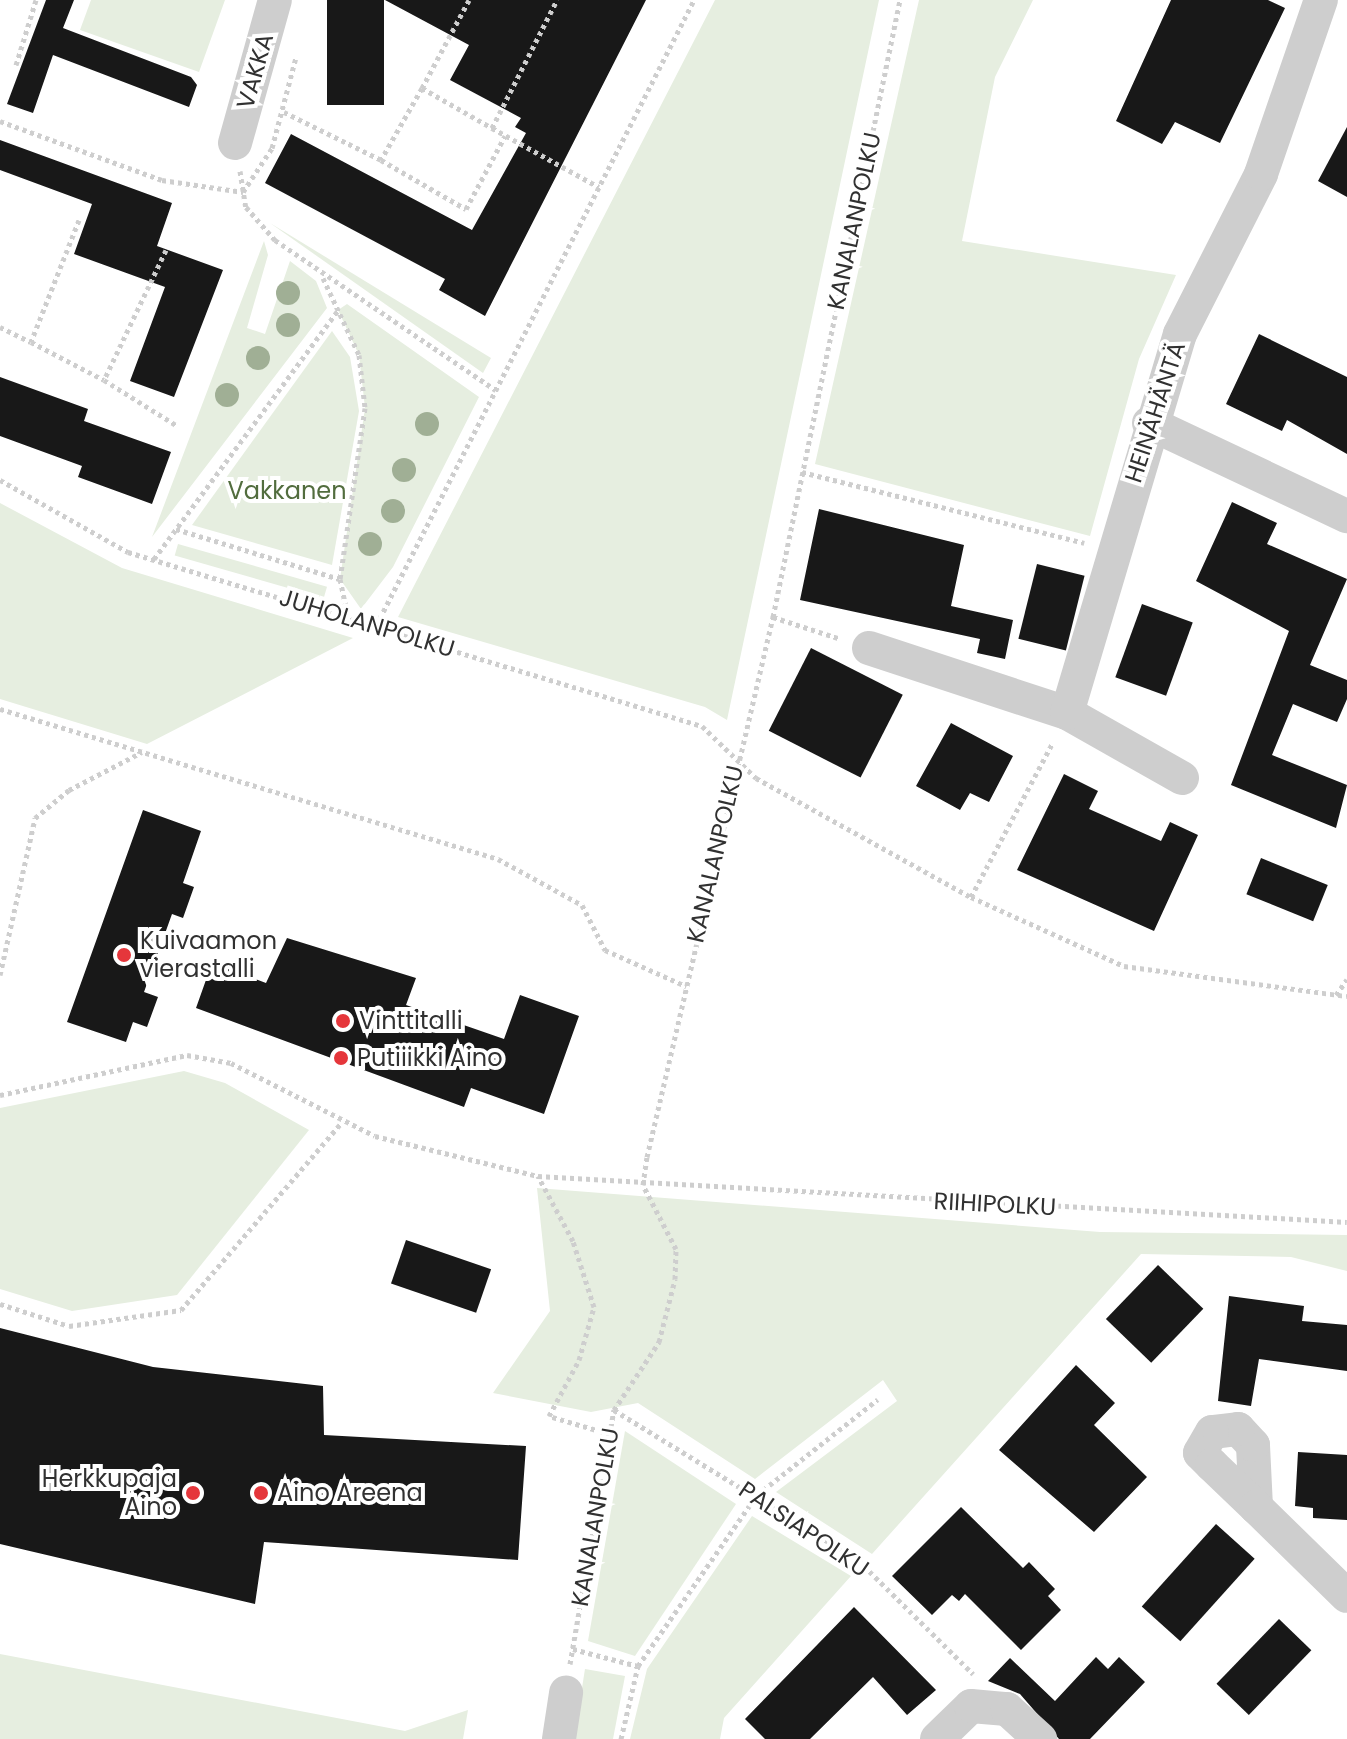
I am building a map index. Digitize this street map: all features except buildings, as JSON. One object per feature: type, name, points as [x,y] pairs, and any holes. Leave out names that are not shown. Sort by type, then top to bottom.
[{"type":"street","name":"VAKKA","points":[[235,143],[275,0]]},
{"type":"street","name":"HEINÄHÄNTÄ","points":[[1067,713],[1149,423],[1180,334],[1261,174],[1321,0]]},
{"type":"street","points":[[1149,423],[1347,516]]},
{"type":"street","points":[[869,648],[1067,713],[1182,778]]},
{"type":"street","points":[[1256,1507],[1347,1596]]},
{"type":"street","points":[[559,1739],[566,1693]]},
{"type":"street","points":[[937,1739],[971,1706],[1007,1709],[1040,1739]]},
{"type":"path","points":[[16,65],[36,0]]},
{"type":"path","points":[[381,160],[469,0]]},
{"type":"path","points":[[492,128],[557,0]]},
{"type":"path","points":[[376,626],[694,0]]},
{"type":"path","name":"KANALANPOLKU","points":[[566,1693],[614,1410],[659,1342],[675,1279],[676,1249],[643,1185],[737,755],[773,617],[900,0]]},
{"type":"path","points":[[422,88],[599,187]]},
{"type":"path","points":[[284,112],[381,160],[466,209],[505,136]]},
{"type":"path","points":[[0,121],[162,180],[243,192]]},
{"type":"path","points":[[235,143],[246,207],[275,240],[323,277],[496,390]]},
{"type":"path","points":[[31,342],[79,220]]},
{"type":"path","points":[[104,380],[166,250]]},
{"type":"path","points":[[323,277],[359,355],[365,408],[340,579],[348,617]]},
{"type":"path","points":[[154,559],[338,310]]},
{"type":"path","points":[[0,327],[104,380],[176,425]]},
{"type":"path","points":[[802,472],[1113,551]]},
{"type":"path","name":"JUHOLANPOLKU","points":[[0,480],[154,559],[702,726],[737,755],[756,778],[971,897],[1124,966],[1347,996]]},
{"type":"path","points":[[176,529],[340,579]]},
{"type":"path","points":[[773,617],[869,648]]},
{"type":"path","points":[[0,709],[498,859],[582,905],[605,950],[686,986]]},
{"type":"path","points":[[971,897],[1067,713]]},
{"type":"path","points":[[0,975],[35,818],[69,790],[143,752]]},
{"type":"path","points":[[1336,995],[1347,979]]},
{"type":"path","name":"RIIHIPOLKU","points":[[0,1095],[187,1055],[231,1063],[342,1122],[538,1176],[643,1185],[1347,1222]]},
{"type":"path","points":[[0,1304],[69,1326],[181,1310],[342,1122]]},
{"type":"path","points":[[538,1176],[573,1241],[594,1307],[579,1360],[549,1416],[610,1434]]},
{"type":"path","points":[[621,1739],[638,1666],[757,1495],[878,1399]]},
{"type":"path","name":"PALSIAPOLKU","points":[[614,1410],[757,1495],[858,1560],[1007,1709]]},
{"type":"path","points":[[573,1649],[638,1666]]},
{"type":"green space","points":[[91,0],[225,0],[199,72],[80,30]]},
{"type":"green space","points":[[715,0],[879,0],[727,720],[705,707],[398,617]]},
{"type":"green space","points":[[919,0],[1033,0],[995,77],[962,241],[1176,275],[1139,359],[1090,536],[815,464]]},
{"type":"green space","points":[[270,223],[491,358],[483,373]]},
{"type":"green space","points":[[264,241],[268,255],[247,328],[265,334],[290,261],[316,281],[327,308],[152,537]]},
{"type":"green space","points":[[347,304],[479,397],[393,567],[361,609],[340,579],[365,408],[359,355],[338,310]]},
{"type":"green space","name":"Vakkanen","points":[[332,331],[350,357],[359,411],[332,565],[192,525]]},
{"type":"green space","points":[[0,503],[122,568],[353,638],[147,744],[0,699]]},
{"type":"green space","points":[[178,544],[327,587],[324,598],[175,556]]},
{"type":"green space","points":[[184,1071],[225,1083],[309,1130],[177,1295],[72,1311],[0,1289],[0,1108]]},
{"type":"green space","points":[[537,1188],[1100,1232],[1347,1235],[1347,1271],[1291,1257],[1141,1254],[872,1554],[776,1492],[897,1401],[883,1380],[755,1479],[638,1403],[591,1412],[493,1393],[550,1311]]},
{"type":"green space","points":[[625,1431],[736,1504],[635,1656],[588,1641]]},
{"type":"green space","points":[[752,1516],[851,1576],[724,1718],[720,1739],[630,1739],[647,1669]]},
{"type":"green space","points":[[0,1654],[405,1731],[468,1710],[463,1739],[0,1739]]},
{"type":"green space","points":[[585,1669],[625,1676],[613,1739],[574,1739]]},
{"type":"place","name":"Kuivaamon vierastalli","points":[[124,955]]},
{"type":"place","name":"Vinttitalli","points":[[343,1021]]},
{"type":"place","name":"Putiiikki Aino","points":[[341,1058]]},
{"type":"place","name":"Herkkupaja Aino","points":[[193,1493]]},
{"type":"place","name":"Aino Areena","points":[[261,1493]]}]
